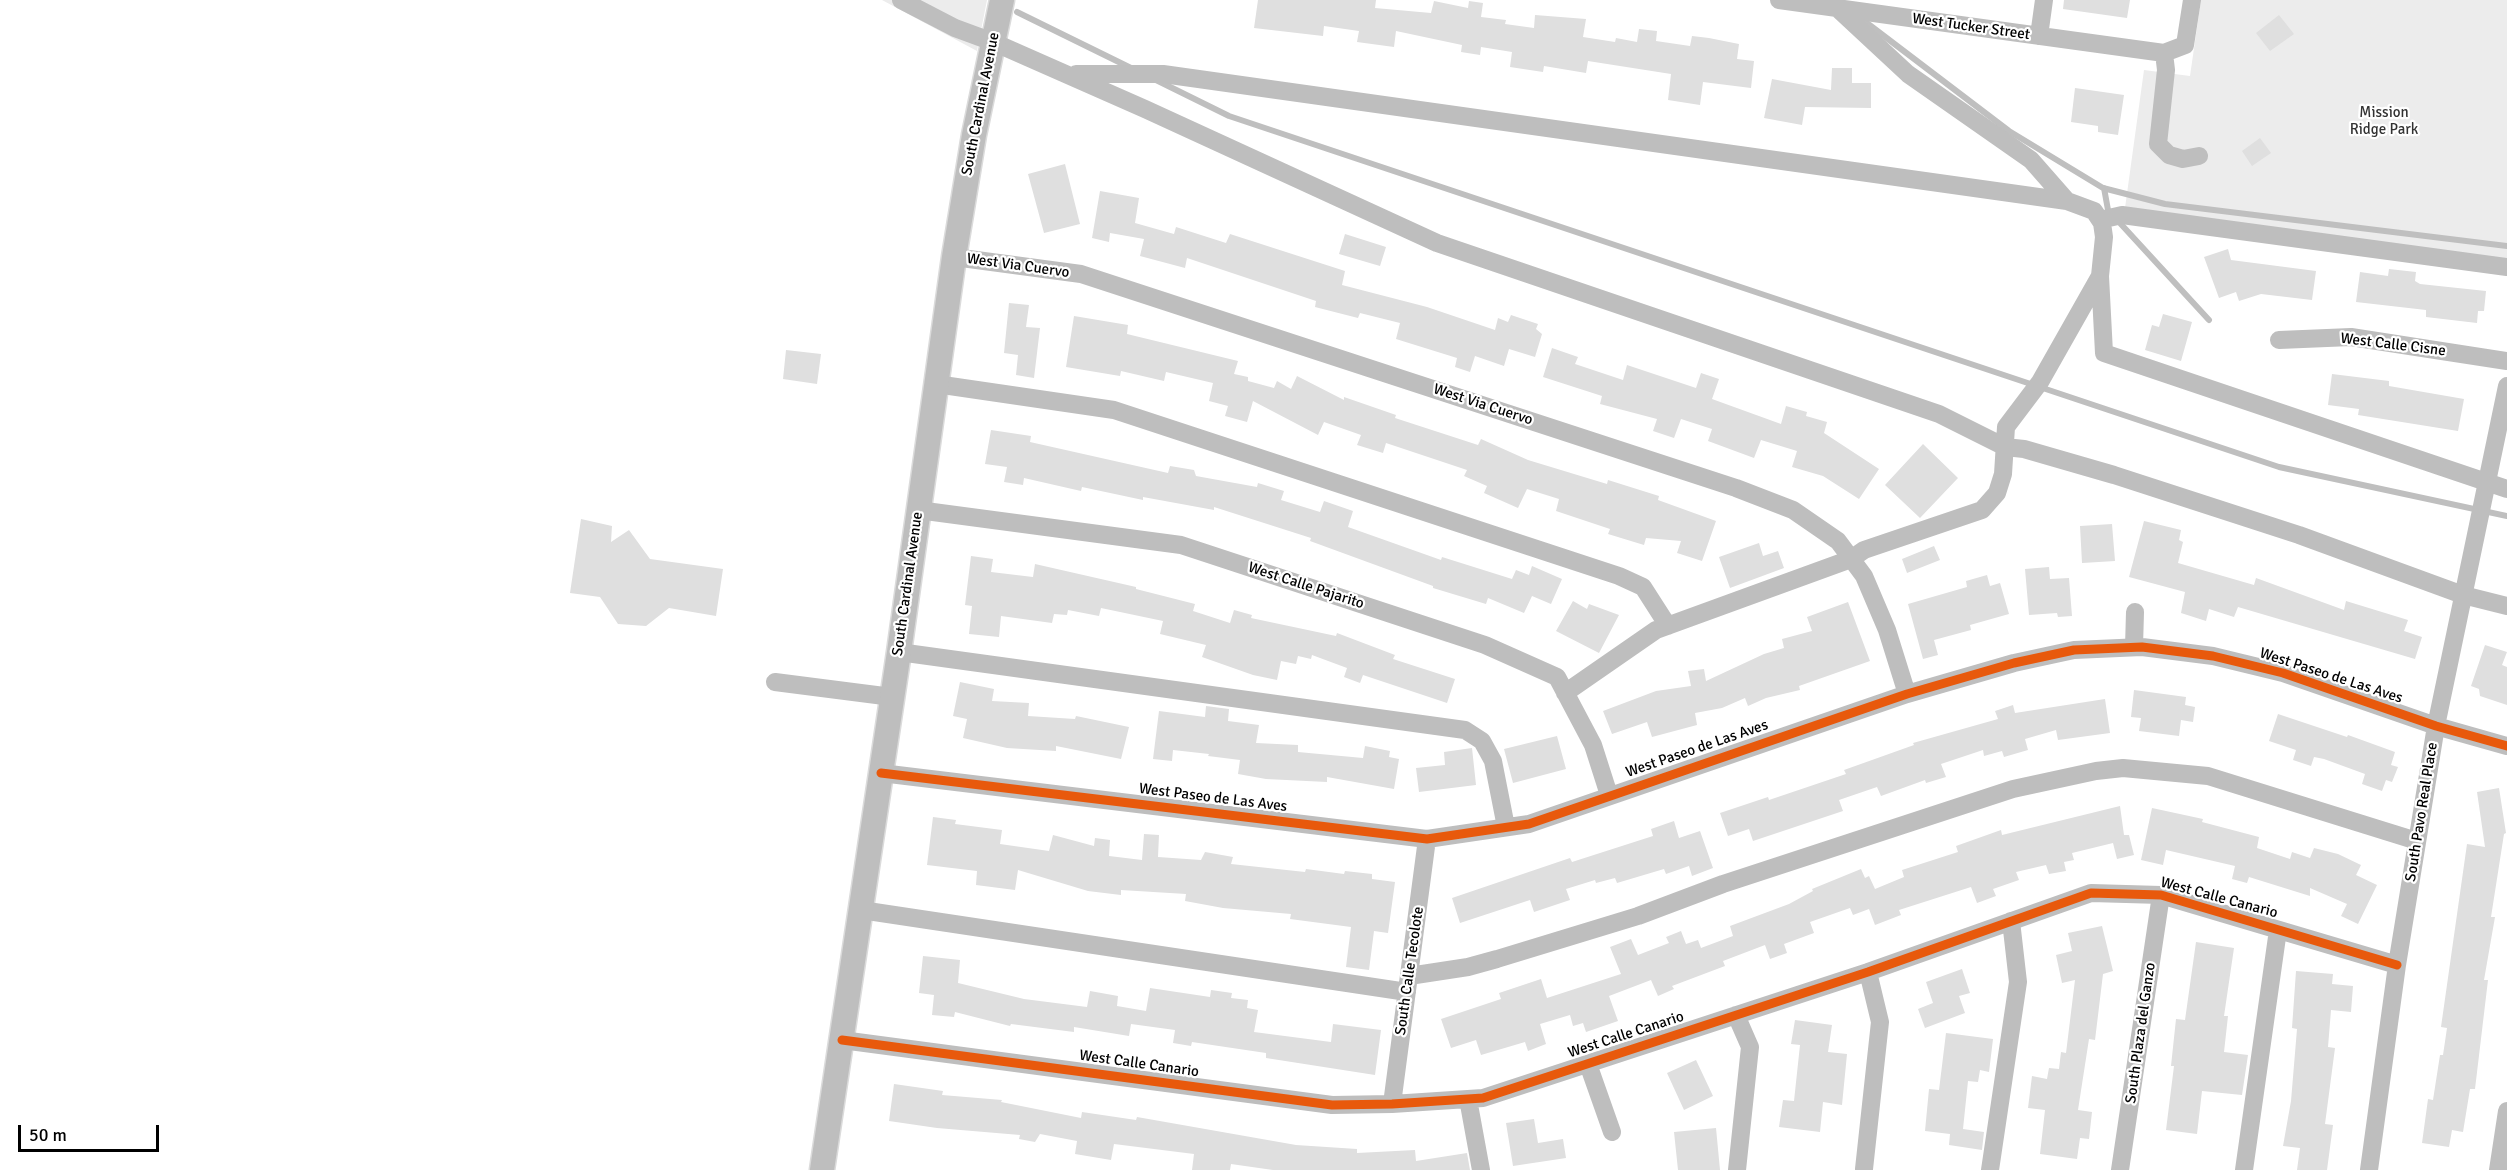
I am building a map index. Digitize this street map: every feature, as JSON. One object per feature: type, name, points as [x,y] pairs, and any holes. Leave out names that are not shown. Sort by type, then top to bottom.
[{"type":"main road","name":"South Cardinal Avenue","points":[[822,1170],[899,652],[954,257],[1002,0]]},
{"type":"street","points":[[902,0],[955,28],[1067,74],[1437,243],[1939,414],[2005,447],[2024,449],[2147,486],[2300,535],[2463,595],[2507,606]]},
{"type":"street","name":"West Tucker Street","points":[[1779,0],[2164,53]]},
{"type":"street","points":[[1866,0],[1883,15]]},
{"type":"street","points":[[2039,36],[2044,0]]},
{"type":"street","points":[[2192,0],[2186,45],[2164,53],[2166,70],[2158,144],[2169,155],[2183,159],[2199,156]]},
{"type":"street","points":[[1837,8],[1908,74],[2031,160],[2067,201]]},
{"type":"street","points":[[1067,74],[1163,74],[2067,201],[2094,212],[2100,220],[2104,237],[2100,276],[2104,353],[2507,489]]},
{"type":"street","points":[[2100,220],[2122,215],[2507,267]]},
{"type":"street","name":"West Via Cuervo","points":[[954,257],[1081,274],[1736,488],[1793,510],[1839,541],[1864,576],[1887,630],[1907,694]]},
{"type":"street","points":[[1565,693],[1656,630],[1851,559],[1864,550],[1982,510],[1996,493],[2003,474],[2006,427],[2040,382],[2100,276]]},
{"type":"street","name":"West Calle Cisne","points":[[2279,340],[2351,337],[2507,361]]},
{"type":"street","points":[[936,384],[1114,410],[1608,572],[1643,587],[1668,626]]},
{"type":"street","name":"South Pavo Real Place","points":[[2369,1170],[2397,964],[2436,726],[2507,386]]},
{"type":"street","name":"West Calle Pajarito","points":[[918,510],[1181,545],[1485,645],[1557,677],[1593,745],[1609,795]]},
{"type":"street","points":[[2134,647],[2135,612]]},
{"type":"street","name":"West Paseo de Las Aves","points":[[880,773],[1427,839],[1528,824],[1907,694],[2014,663],[2074,650],[2134,647],[2213,656],[2283,673],[2436,726],[2507,746]]},
{"type":"street","points":[[899,652],[1465,730],[1482,741],[1493,761],[1506,827]]},
{"type":"street","points":[[775,682],[892,697]]},
{"type":"street","points":[[861,910],[1408,984],[1638,916],[1723,884],[2013,789],[2096,771],[2123,768],[2208,776],[2417,841]]},
{"type":"street","name":"South Calle Tecolote","points":[[1392,1104],[1427,839]]},
{"type":"street","name":"West Calle Canario","points":[[842,1040],[1332,1105],[1392,1104],[1483,1098],[1868,972],[2091,893],[2161,895],[2397,964]]},
{"type":"street","name":"South Plaza del Ganzo","points":[[2120,1170],[2161,895]]},
{"type":"street","points":[[1990,1170],[2018,982],[2011,921]]},
{"type":"street","points":[[2244,1170],[2278,930]]},
{"type":"street","points":[[1864,1169],[1881,1022],[1868,972]]},
{"type":"street","points":[[1736,1015],[1750,1047],[1737,1170]]},
{"type":"street","name":"West Calle Canario","points":[[1588,1064],[1612,1132]]},
{"type":"street","points":[[1468,1099],[1481,1170]]},
{"type":"street","points":[[2498,1170],[2507,1111]]},
{"type":"green space","points":[[882,0],[987,0],[977,51]]},
{"type":"green space","name":"Mission Ridge Park","points":[[2201,0],[2507,0],[2507,261],[2125,208],[2144,70],[2190,76]]},
{"type":"building","points":[[1258,0],[1376,0],[1375,8],[1431,13],[1434,1],[1468,8],[1469,1],[1483,3],[1481,17],[1506,20],[1505,24],[1534,28],[1535,15],[1586,19],[1583,37],[1615,42],[1616,38],[1637,42],[1639,29],[1657,31],[1656,41],[1690,46],[1692,36],[1709,38],[1739,44],[1737,59],[1754,61],[1751,88],[1703,82],[1700,105],[1668,100],[1671,74],[1588,61],[1586,73],[1544,66],[1543,72],[1510,67],[1512,52],[1481,47],[1480,55],[1461,52],[1462,45],[1396,31],[1394,47],[1357,42],[1359,31],[1324,26],[1323,36],[1254,28]]},
{"type":"building","points":[[2064,0],[2130,0],[2127,18],[2063,9]]},
{"type":"building","points":[[2279,15],[2294,34],[2270,51],[2256,33]]},
{"type":"building","points":[[1832,68],[1852,68],[1852,83],[1871,83],[1871,108],[1805,107],[1802,125],[1764,118],[1772,79],[1831,90]]},
{"type":"building","points":[[2075,88],[2124,95],[2118,135],[2098,132],[2098,126],[2071,122]]},
{"type":"building","points":[[2260,138],[2271,153],[2252,166],[2242,151]]},
{"type":"building","points":[[1065,164],[1080,224],[1044,233],[1028,174]]},
{"type":"building","points":[[1100,191],[1139,198],[1135,223],[1174,234],[1176,227],[1226,243],[1230,234],[1345,271],[1342,285],[1427,307],[1495,330],[1498,318],[1508,322],[1511,315],[1538,324],[1536,329],[1542,334],[1535,357],[1509,349],[1504,366],[1475,356],[1470,372],[1455,367],[1457,358],[1396,339],[1400,323],[1360,313],[1358,318],[1315,307],[1316,301],[1187,258],[1185,268],[1140,256],[1144,239],[1110,233],[1109,242],[1092,238]]},
{"type":"building","points":[[1345,234],[1386,247],[1380,266],[1339,254]]},
{"type":"building","points":[[2228,249],[2231,260],[2316,271],[2312,300],[2261,294],[2239,301],[2236,292],[2219,298],[2204,257]]},
{"type":"building","points":[[2389,269],[2416,272],[2415,281],[2420,284],[2486,291],[2484,311],[2478,311],[2477,323],[2426,317],[2426,310],[2356,302],[2360,272],[2388,276]]},
{"type":"building","points":[[1009,303],[1029,305],[1026,327],[1040,328],[1034,378],[1016,375],[1018,355],[1004,353]]},
{"type":"building","points":[[2163,314],[2192,322],[2181,361],[2145,350],[2152,325],[2159,327]]},
{"type":"building","points":[[1074,316],[1128,325],[1127,334],[1238,361],[1234,374],[1248,377],[1248,381],[1274,388],[1277,381],[1291,389],[1297,376],[1344,400],[1344,397],[1396,415],[1395,418],[1478,445],[1481,439],[1528,460],[1607,484],[1608,480],[1659,496],[1658,500],[1716,521],[1702,561],[1677,553],[1681,541],[1646,538],[1644,545],[1608,534],[1610,529],[1556,511],[1559,499],[1527,489],[1518,508],[1484,493],[1487,486],[1464,476],[1467,470],[1386,443],[1383,453],[1357,445],[1361,435],[1324,422],[1318,435],[1253,401],[1247,422],[1225,416],[1228,406],[1209,401],[1213,383],[1166,372],[1164,381],[1121,371],[1120,376],[1066,367]]},
{"type":"building","points":[[1552,348],[1578,357],[1575,364],[1623,380],[1627,365],[1696,388],[1701,373],[1719,379],[1712,399],[1781,424],[1786,406],[1807,412],[1806,416],[1827,422],[1824,433],[1879,469],[1859,499],[1823,476],[1792,467],[1797,451],[1761,440],[1754,458],[1708,441],[1712,429],[1681,419],[1674,438],[1653,431],[1657,419],[1600,404],[1602,396],[1543,377]]},
{"type":"building","points":[[786,350],[821,354],[817,384],[783,379]]},
{"type":"building","points":[[2332,374],[2389,381],[2389,386],[2464,399],[2458,431],[2358,415],[2359,409],[2328,405]]},
{"type":"building","points":[[991,430],[1031,436],[1030,442],[1168,473],[1170,466],[1194,470],[1196,476],[1257,487],[1258,483],[1284,491],[1281,500],[1320,512],[1324,501],[1353,511],[1348,527],[1441,560],[1442,557],[1512,579],[1516,570],[1529,575],[1532,566],[1562,579],[1551,604],[1532,596],[1524,613],[1488,598],[1486,604],[1433,588],[1433,586],[1310,541],[1311,538],[1214,507],[1214,510],[1143,497],[1143,500],[1082,487],[1081,491],[1024,478],[1023,485],[1004,482],[1007,467],[985,464]]},
{"type":"building","points":[[1923,444],[1958,478],[1920,518],[1885,485]]},
{"type":"building","points":[[581,519],[612,526],[611,542],[629,530],[650,559],[723,569],[716,616],[669,608],[646,626],[618,624],[600,597],[570,593]]},
{"type":"building","points":[[2144,521],[2181,530],[2179,540],[2183,542],[2178,563],[2254,585],[2256,578],[2344,610],[2346,601],[2408,620],[2404,631],[2422,637],[2415,659],[2238,607],[2234,617],[2209,609],[2206,621],[2181,613],[2185,592],[2129,577]]},
{"type":"building","points":[[2112,524],[2115,561],[2082,563],[2080,526]]},
{"type":"building","points":[[1759,543],[1763,556],[1778,551],[1784,568],[1730,588],[1719,557]]},
{"type":"building","points":[[1934,546],[1940,560],[1907,573],[1902,559]]},
{"type":"building","points":[[971,556],[993,559],[991,572],[1033,577],[1035,564],[1136,587],[1136,589],[1195,604],[1193,611],[1230,623],[1234,610],[1252,615],[1251,618],[1336,636],[1337,633],[1395,655],[1393,659],[1455,679],[1447,703],[1363,675],[1360,683],[1344,677],[1347,668],[1312,655],[1311,659],[1298,656],[1296,664],[1281,661],[1277,680],[1253,675],[1202,657],[1206,645],[1160,634],[1163,621],[1101,608],[1099,616],[1068,610],[1067,615],[1054,614],[1052,623],[1001,616],[999,637],[969,634],[972,606],[965,605]]},
{"type":"building","points":[[2049,567],[2050,579],[2069,578],[2072,616],[2058,617],[2057,613],[2029,615],[2025,569]]},
{"type":"building","points":[[1987,575],[1990,586],[2000,583],[2009,614],[1970,625],[1971,630],[1934,640],[1938,655],[1923,659],[1908,604],[1967,587],[1966,581]]},
{"type":"building","points":[[1573,601],[1587,609],[1589,604],[1619,615],[1599,653],[1556,631]]},
{"type":"building","points":[[1848,602],[1870,661],[1799,686],[1800,690],[1766,698],[1748,706],[1745,698],[1722,708],[1695,713],[1697,725],[1652,737],[1647,722],[1612,734],[1603,711],[1656,691],[1691,686],[1688,671],[1704,669],[1706,681],[1764,654],[1784,648],[1782,639],[1812,631],[1807,617]]},
{"type":"building","points":[[2485,645],[2507,652],[2502,665],[2507,667],[2507,705],[2480,696],[2479,689],[2471,686]]},
{"type":"building","points":[[960,682],[994,689],[992,701],[1029,703],[1028,716],[1075,719],[1076,716],[1129,727],[1121,759],[1056,746],[1056,751],[1007,748],[963,738],[967,719],[953,716]]},
{"type":"building","points":[[2134,690],[2186,697],[2185,705],[2195,707],[2193,722],[2181,720],[2179,736],[2139,731],[2141,718],[2131,717]]},
{"type":"building","points":[[2105,699],[2110,733],[2058,740],[2056,730],[2025,739],[2028,750],[2004,757],[2002,751],[1984,756],[1983,750],[1941,764],[1946,777],[1926,783],[1925,780],[1881,796],[1877,787],[1839,800],[1843,811],[1753,841],[1749,829],[1728,836],[1720,813],[1768,797],[1769,800],[1846,774],[1844,770],[1914,745],[1913,743],[1998,719],[1995,711],[2013,705],[2015,713]]},
{"type":"building","points":[[1206,706],[1229,709],[1228,721],[1259,725],[1256,743],[1298,745],[1298,752],[1363,758],[1365,746],[1390,751],[1389,757],[1399,759],[1394,789],[1327,777],[1327,782],[1266,779],[1238,774],[1240,760],[1208,756],[1209,754],[1173,750],[1172,761],[1153,759],[1159,711],[1205,717]]},
{"type":"building","points":[[2278,714],[2395,752],[2391,765],[2398,767],[2392,782],[2386,780],[2382,791],[2362,784],[2365,774],[2324,759],[2314,757],[2311,766],[2293,760],[2296,750],[2269,741]]},
{"type":"building","points":[[1557,736],[1566,769],[1513,783],[1504,749]]},
{"type":"building","points":[[1472,748],[1476,785],[1419,792],[1416,768],[1445,765],[1444,752]]},
{"type":"building","points":[[2499,788],[2506,833],[2491,917],[2495,917],[2484,980],[2488,980],[2475,1089],[2470,1089],[2463,1132],[2452,1130],[2449,1147],[2422,1143],[2428,1099],[2433,1100],[2440,1055],[2443,1055],[2447,1028],[2441,1027],[2467,844],[2485,847],[2477,792]]},
{"type":"building","points":[[2120,806],[2124,835],[2129,835],[2134,855],[2117,859],[2113,843],[2072,853],[2074,860],[2064,862],[2066,871],[2049,874],[2046,865],[2016,872],[2019,880],[1993,889],[1996,896],[1977,903],[1971,887],[1899,910],[1901,915],[1875,925],[1869,909],[1853,915],[1850,908],[1810,922],[1814,933],[1784,944],[1787,953],[1770,959],[1765,945],[1723,961],[1725,966],[1672,986],[1674,989],[1658,996],[1651,980],[1609,996],[1618,1021],[1586,1032],[1583,1023],[1573,1026],[1570,1015],[1540,1024],[1546,1044],[1528,1051],[1525,1042],[1481,1055],[1476,1040],[1451,1048],[1441,1019],[1501,999],[1499,993],[1541,979],[1547,998],[1621,974],[1610,947],[1631,939],[1638,955],[1669,943],[1666,937],[1681,931],[1686,944],[1698,940],[1701,948],[1733,936],[1730,926],[1789,904],[1813,891],[1812,889],[1861,869],[1865,878],[1869,876],[1875,889],[1904,877],[1902,870],[1958,852],[1956,846],[2001,830],[2002,835]]},
{"type":"building","points":[[2152,808],[2203,819],[2202,822],[2259,837],[2257,848],[2290,859],[2292,852],[2310,858],[2314,848],[2338,854],[2361,865],[2356,875],[2377,885],[2358,924],[2341,916],[2347,904],[2310,888],[2310,896],[2249,877],[2247,883],[2232,879],[2235,866],[2166,850],[2163,865],[2141,860]]},
{"type":"building","points":[[933,817],[956,820],[955,824],[1002,830],[1000,844],[1049,851],[1053,835],[1094,846],[1095,838],[1110,840],[1109,856],[1142,860],[1144,834],[1159,835],[1158,857],[1201,860],[1205,852],[1233,857],[1231,864],[1305,872],[1306,869],[1344,874],[1345,871],[1372,874],[1372,879],[1395,882],[1388,933],[1374,931],[1369,970],[1346,967],[1351,927],[1290,919],[1291,914],[1223,908],[1185,901],[1186,894],[1121,890],[1121,895],[1088,891],[1018,870],[1015,890],[976,885],[977,871],[927,865]]},
{"type":"building","points":[[1674,821],[1679,838],[1700,831],[1713,868],[1692,876],[1689,866],[1666,874],[1664,869],[1617,883],[1615,878],[1596,883],[1595,880],[1566,889],[1570,900],[1534,912],[1530,900],[1460,923],[1452,898],[1570,858],[1572,862],[1653,836],[1651,829]]},
{"type":"building","points":[[2102,926],[2113,971],[2103,974],[2095,1040],[2089,1039],[2078,1110],[2092,1112],[2089,1139],[2080,1138],[2077,1159],[2040,1154],[2045,1110],[2028,1108],[2032,1076],[2047,1079],[2049,1068],[2059,1069],[2061,1052],[2066,1053],[2075,980],[2062,983],[2056,955],[2072,951],[2068,933]]},
{"type":"building","points":[[2196,942],[2234,948],[2224,1016],[2228,1016],[2224,1052],[2248,1055],[2242,1095],[2202,1091],[2197,1134],[2166,1130],[2174,1066],[2171,1066],[2176,1019],[2185,1020]]},
{"type":"building","points":[[923,956],[960,960],[958,983],[1024,999],[1087,1007],[1090,991],[1118,996],[1117,1006],[1146,1011],[1150,988],[1210,997],[1211,990],[1232,993],[1231,998],[1248,1000],[1247,1008],[1258,1010],[1254,1032],[1331,1042],[1333,1024],[1381,1030],[1375,1075],[1266,1058],[1266,1053],[1192,1042],[1191,1046],[1173,1043],[1175,1030],[1131,1024],[1129,1036],[1074,1027],[1074,1032],[1011,1024],[1010,1026],[955,1012],[954,1017],[932,1015],[934,995],[919,993]]},
{"type":"building","points":[[1962,969],[1970,993],[1959,996],[1965,1013],[1925,1028],[1918,1009],[1933,1003],[1926,982]]},
{"type":"building","points":[[2296,971],[2333,974],[2332,984],[2353,986],[2351,1012],[2331,1010],[2328,1047],[2335,1048],[2325,1124],[2333,1125],[2327,1170],[2297,1170],[2300,1148],[2283,1146],[2291,1101],[2297,1029],[2292,1028]]},
{"type":"building","points":[[1795,1020],[1832,1025],[1828,1052],[1847,1054],[1842,1105],[1823,1102],[1820,1132],[1779,1127],[1783,1100],[1794,1101],[1800,1045],[1791,1044]]},
{"type":"building","points":[[1946,1033],[1993,1039],[1989,1072],[1980,1070],[1978,1082],[1968,1081],[1963,1129],[1984,1132],[1982,1150],[1949,1145],[1950,1134],[1925,1131],[1929,1089],[1939,1090]]},
{"type":"building","points":[[1696,1060],[1713,1096],[1684,1110],[1667,1073]]},
{"type":"building","points":[[894,1084],[943,1091],[942,1095],[1002,1100],[1001,1102],[1081,1118],[1082,1112],[1136,1120],[1137,1117],[1296,1145],[1357,1149],[1357,1153],[1415,1150],[1416,1161],[1467,1153],[1470,1170],[1273,1170],[1231,1164],[1230,1170],[1192,1170],[1194,1154],[1114,1144],[1111,1160],[1075,1154],[1077,1141],[1040,1134],[1035,1142],[1019,1139],[1020,1135],[937,1128],[889,1121]]},
{"type":"building","points":[[1534,1119],[1538,1143],[1563,1139],[1566,1158],[1513,1166],[1506,1123]]},
{"type":"building","points":[[1716,1128],[1720,1170],[1678,1170],[1674,1132]]},
{"type":"waterway","points":[[1017,12],[1131,68]]},
{"type":"waterway","points":[[1859,17],[2009,131],[2103,188],[2165,204],[2507,246]]},
{"type":"waterway","points":[[1156,80],[1229,116],[2279,467],[2507,516]]},
{"type":"waterway","points":[[2104,188],[2108,210],[2209,320]]},
{"type":"cycle path","points":[[881,773],[1427,839],[1529,824],[1907,694],[2014,663],[2074,650],[2142,647],[2213,656],[2283,673],[2436,726],[2507,746]]},
{"type":"cycle path","points":[[842,1040],[1332,1105],[1392,1104],[1483,1098],[1868,972],[2091,893],[2161,895],[2397,965]]}]
